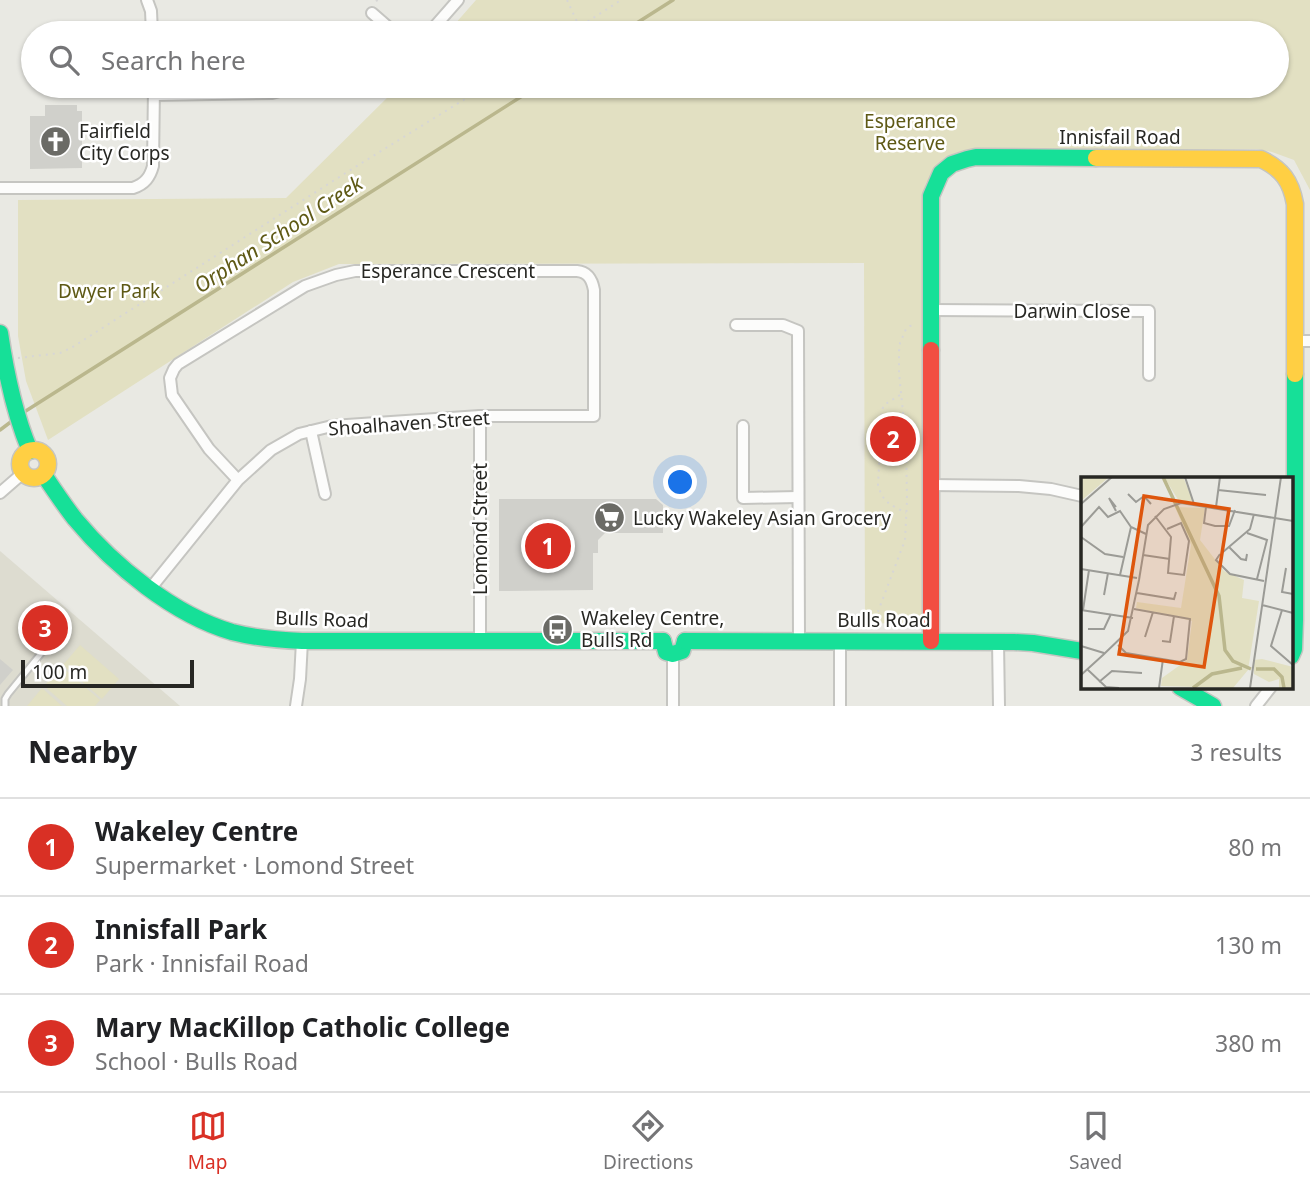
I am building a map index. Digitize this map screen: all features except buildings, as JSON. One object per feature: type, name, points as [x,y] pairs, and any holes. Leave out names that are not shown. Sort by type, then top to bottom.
[{"type":"street","points":[[147,0],[151,21]]},
{"type":"street","points":[[440,21],[458,0]]},
{"type":"street","points":[[372,13],[381,21]]},
{"type":"street","points":[[0,188],[133,188],[144,183],[153,166],[154,98]]},
{"type":"street","name":"Innisfail Road","points":[[931,641],[931,196],[938,177],[944,169],[959,160],[976,157],[1261,159],[1275,165],[1285,174],[1293,188],[1303,341],[1292,654]]},
{"type":"street","name":"Esperance Crescent","points":[[238,480],[201,438],[173,395],[170,378],[178,364],[294,293],[317,281],[355,271],[577,271],[589,276]]},
{"type":"street","name":"Shoalhaven Street","points":[[150,589],[238,480],[271,450],[299,434],[332,426],[480,416],[594,416],[594,290],[589,276]]},
{"type":"street","name":"Darwin Close","points":[[931,316],[1149,311],[1149,375]]},
{"type":"street","points":[[736,325],[783,326],[798,331],[799,641]]},
{"type":"street","points":[[0,332],[6,376],[30,451]]},
{"type":"street","name":"Lomond Street","points":[[480,416],[480,641]]},
{"type":"street","points":[[743,426],[743,498],[798,497]]},
{"type":"street","points":[[311,431],[325,494]]},
{"type":"street","points":[[30,451],[39,451],[46,457],[48,466],[44,475],[31,478],[23,473],[21,460],[30,451]]},
{"type":"street","points":[[0,494],[23,473]]},
{"type":"street","name":"Bulls Road","points":[[44,475],[80,526],[150,589],[201,620],[255,638],[302,641],[663,641]]},
{"type":"street","points":[[932,485],[1026,486],[1081,496]]},
{"type":"street","points":[[676,632],[682,635],[685,641],[682,651],[673,654],[666,652],[663,641],[666,635],[676,632]]},
{"type":"street","points":[[840,640],[840,706]]},
{"type":"street","points":[[296,706],[302,641]]},
{"type":"street","name":"Bulls Road","points":[[685,641],[998,642],[1033,643],[1081,652]]},
{"type":"street","points":[[998,642],[999,706]]},
{"type":"street","points":[[673,654],[673,706]]},
{"type":"street","points":[[1182,688],[1213,706]]},
{"type":"street","points":[[1256,706],[1269,688]]},
{"type":"lane","points":[[5,706],[8,694],[56,635]]},
{"type":"path","points":[[376,0],[381,4]]},
{"type":"path","points":[[567,0],[577,21]]},
{"type":"path","points":[[589,21],[621,0]]},
{"type":"path","points":[[16,358],[60,354],[71,348],[467,98]]},
{"type":"path","points":[[873,625],[905,540],[906,442],[900,343],[909,326],[931,316]]},
{"type":"path","points":[[901,394],[884,405],[882,410],[878,485],[881,496],[906,513]]},
{"type":"shaded area","points":[[0,551],[180,706],[0,706]]},
{"type":"green space","name":"Dwyer Park","points":[[476,0],[1310,0],[1310,190],[1294,160],[1257,149],[967,151],[948,156],[926,183],[922,198],[923,615],[913,624],[865,623],[864,263],[339,264],[293,282],[48,440],[26,381],[18,336],[18,200],[286,198],[387,98],[1289,98],[1289,21],[458,21]]},
{"type":"green space","points":[[80,645],[119,679],[102,699],[63,665]]},
{"type":"green space","points":[[61,666],[100,700],[95,706],[67,706],[44,686]]},
{"type":"green space","points":[[42,688],[62,706],[27,706]]},
{"type":"waterway","name":"Orphan School Creek","points":[[640,21],[673,0]]},
{"type":"waterway","name":"Orphan School Creek","points":[[21,414],[519,98]]},
{"type":"waterway","name":"Orphan School Creek","points":[[0,430],[12,421]]},
{"type":"traffic: fast","points":[[931,350],[931,196],[941,173],[952,164],[976,157],[1096,158]]},
{"type":"traffic: fast","points":[[0,333],[11,393],[30,451]]},
{"type":"traffic: fast","points":[[1292,654],[1295,620],[1295,374]]},
{"type":"traffic: fast","points":[[44,475],[91,537],[146,587],[188,614],[232,632],[302,641],[663,641]]},
{"type":"traffic: fast","points":[[663,641],[666,652],[673,654],[682,651],[685,641]]},
{"type":"traffic: fast","points":[[685,641],[1014,642],[1081,651]]},
{"type":"traffic: fast","points":[[1182,688],[1213,706]]},
{"type":"traffic: slow","points":[[1096,158],[1261,159],[1280,172],[1288,182],[1295,204],[1295,374]]},
{"type":"traffic: slow","points":[[34,450],[44,454],[48,464],[44,474],[34,478],[24,474],[20,464],[24,454],[34,450]]},
{"type":"traffic: jam","points":[[931,350],[931,641]]},
{"type":"place","name":"Fairfield City Corps","points":[[56,142]]},
{"type":"place","name":"Innisfall Park","points":[[893,439]]},
{"type":"place","name":"Lucky Wakeley Asian Grocery","points":[[610,518]]},
{"type":"place","name":"Wakeley Centre","points":[[548,546]]},
{"type":"place","name":"Mary MacKillop Catholic College","points":[[45,628]]},
{"type":"place","name":"Wakeley Centre, Bulls Rd","points":[[558,629]]},
{"type":"park label","name":"Esperance Reserve","points":[[910,132]]}]
